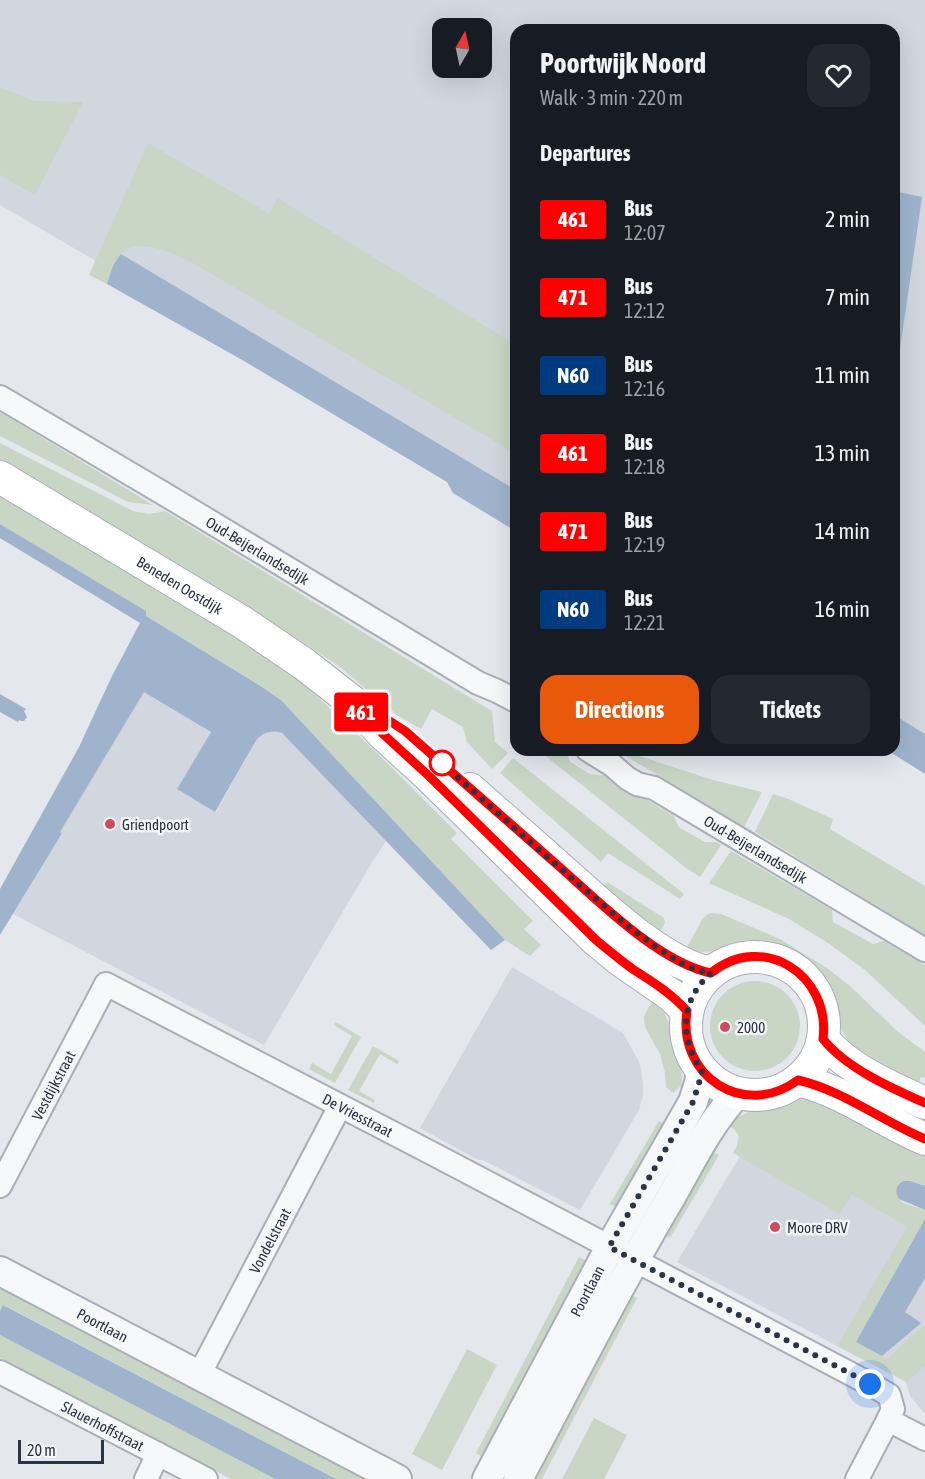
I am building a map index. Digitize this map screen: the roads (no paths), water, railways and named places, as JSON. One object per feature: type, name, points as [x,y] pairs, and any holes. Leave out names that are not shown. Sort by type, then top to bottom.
[{"type":"main road","name":"Beneden Oostdijk","points":[[0,477],[266,637],[304,664],[354,703],[596,940],[671,995],[687,1011]]},
{"type":"main road","name":"Beneden Oostdijk","points":[[354,703],[405,731],[539,850],[639,934],[687,966],[711,973]]},
{"type":"main road","points":[[752,957],[770,959],[786,965],[801,975],[817,996],[824,1022],[823,1039],[819,1051],[814,1062],[798,1080],[774,1093],[756,1095],[738,1093],[722,1087],[702,1071],[687,1042],[687,1011],[694,992],[711,973],[726,963],[752,957]]},
{"type":"main road","points":[[823,1039],[831,1050],[848,1063],[925,1103]]},
{"type":"main road","points":[[798,1080],[824,1088],[925,1139]]},
{"type":"street","name":"Oud-Beijerlandsedijk","points":[[0,397],[478,683],[510,698]]},
{"type":"street","name":"Oud-Beijerlandsedijk","points":[[598,756],[637,784],[654,788],[925,950]]},
{"type":"street","name":"De Vriesstraat","points":[[106,984],[889,1395],[893,1409],[888,1420]]},
{"type":"street","name":"Vestdijkstraat","points":[[0,1186],[106,984]]},
{"type":"street","name":"Poortlaan","points":[[487,1479],[609,1247],[688,1110],[702,1071]]},
{"type":"street","name":"Poortlaan","points":[[518,1479],[634,1260],[717,1118],[738,1093]]},
{"type":"street","name":"Vondelstraat","points":[[199,1375],[340,1106]]},
{"type":"street","name":"Poortlaan","points":[[0,1271],[397,1479]]},
{"type":"street","name":"Slauerhoffstraat","points":[[0,1372],[206,1479]]},
{"type":"street","points":[[857,1479],[888,1420],[925,1439]]},
{"type":"street","points":[[146,1479],[158,1454]]},
{"type":"water","points":[[900,192],[922,197],[900,349]]},
{"type":"water","points":[[121,254],[510,486],[510,528],[453,493],[447,482],[244,361],[107,284]]},
{"type":"water","points":[[0,524],[146,611],[146,616],[281,700],[505,940],[491,950],[282,733],[269,732],[257,739],[215,812],[177,789],[211,732],[144,692],[0,935],[0,889],[79,747],[140,623],[0,538]]},
{"type":"water","points":[[0,694],[26,709],[24,711],[27,717],[24,721],[19,720],[18,722],[0,712]]},
{"type":"water","points":[[900,719],[925,734],[925,774],[896,756],[900,756]]},
{"type":"water","points":[[904,1181],[925,1186],[925,1210],[899,1199],[897,1188]]},
{"type":"water","points":[[925,1219],[925,1278],[905,1312],[921,1323],[882,1356],[856,1342]]},
{"type":"water","points":[[3,1305],[336,1479],[275,1479],[0,1335],[0,1311]]},
{"type":"place","name":"Griendpoort","points":[[110,824]]},
{"type":"place","name":"2000","points":[[725,1027]]},
{"type":"place","name":"Moore DRV","points":[[775,1227]]}]
